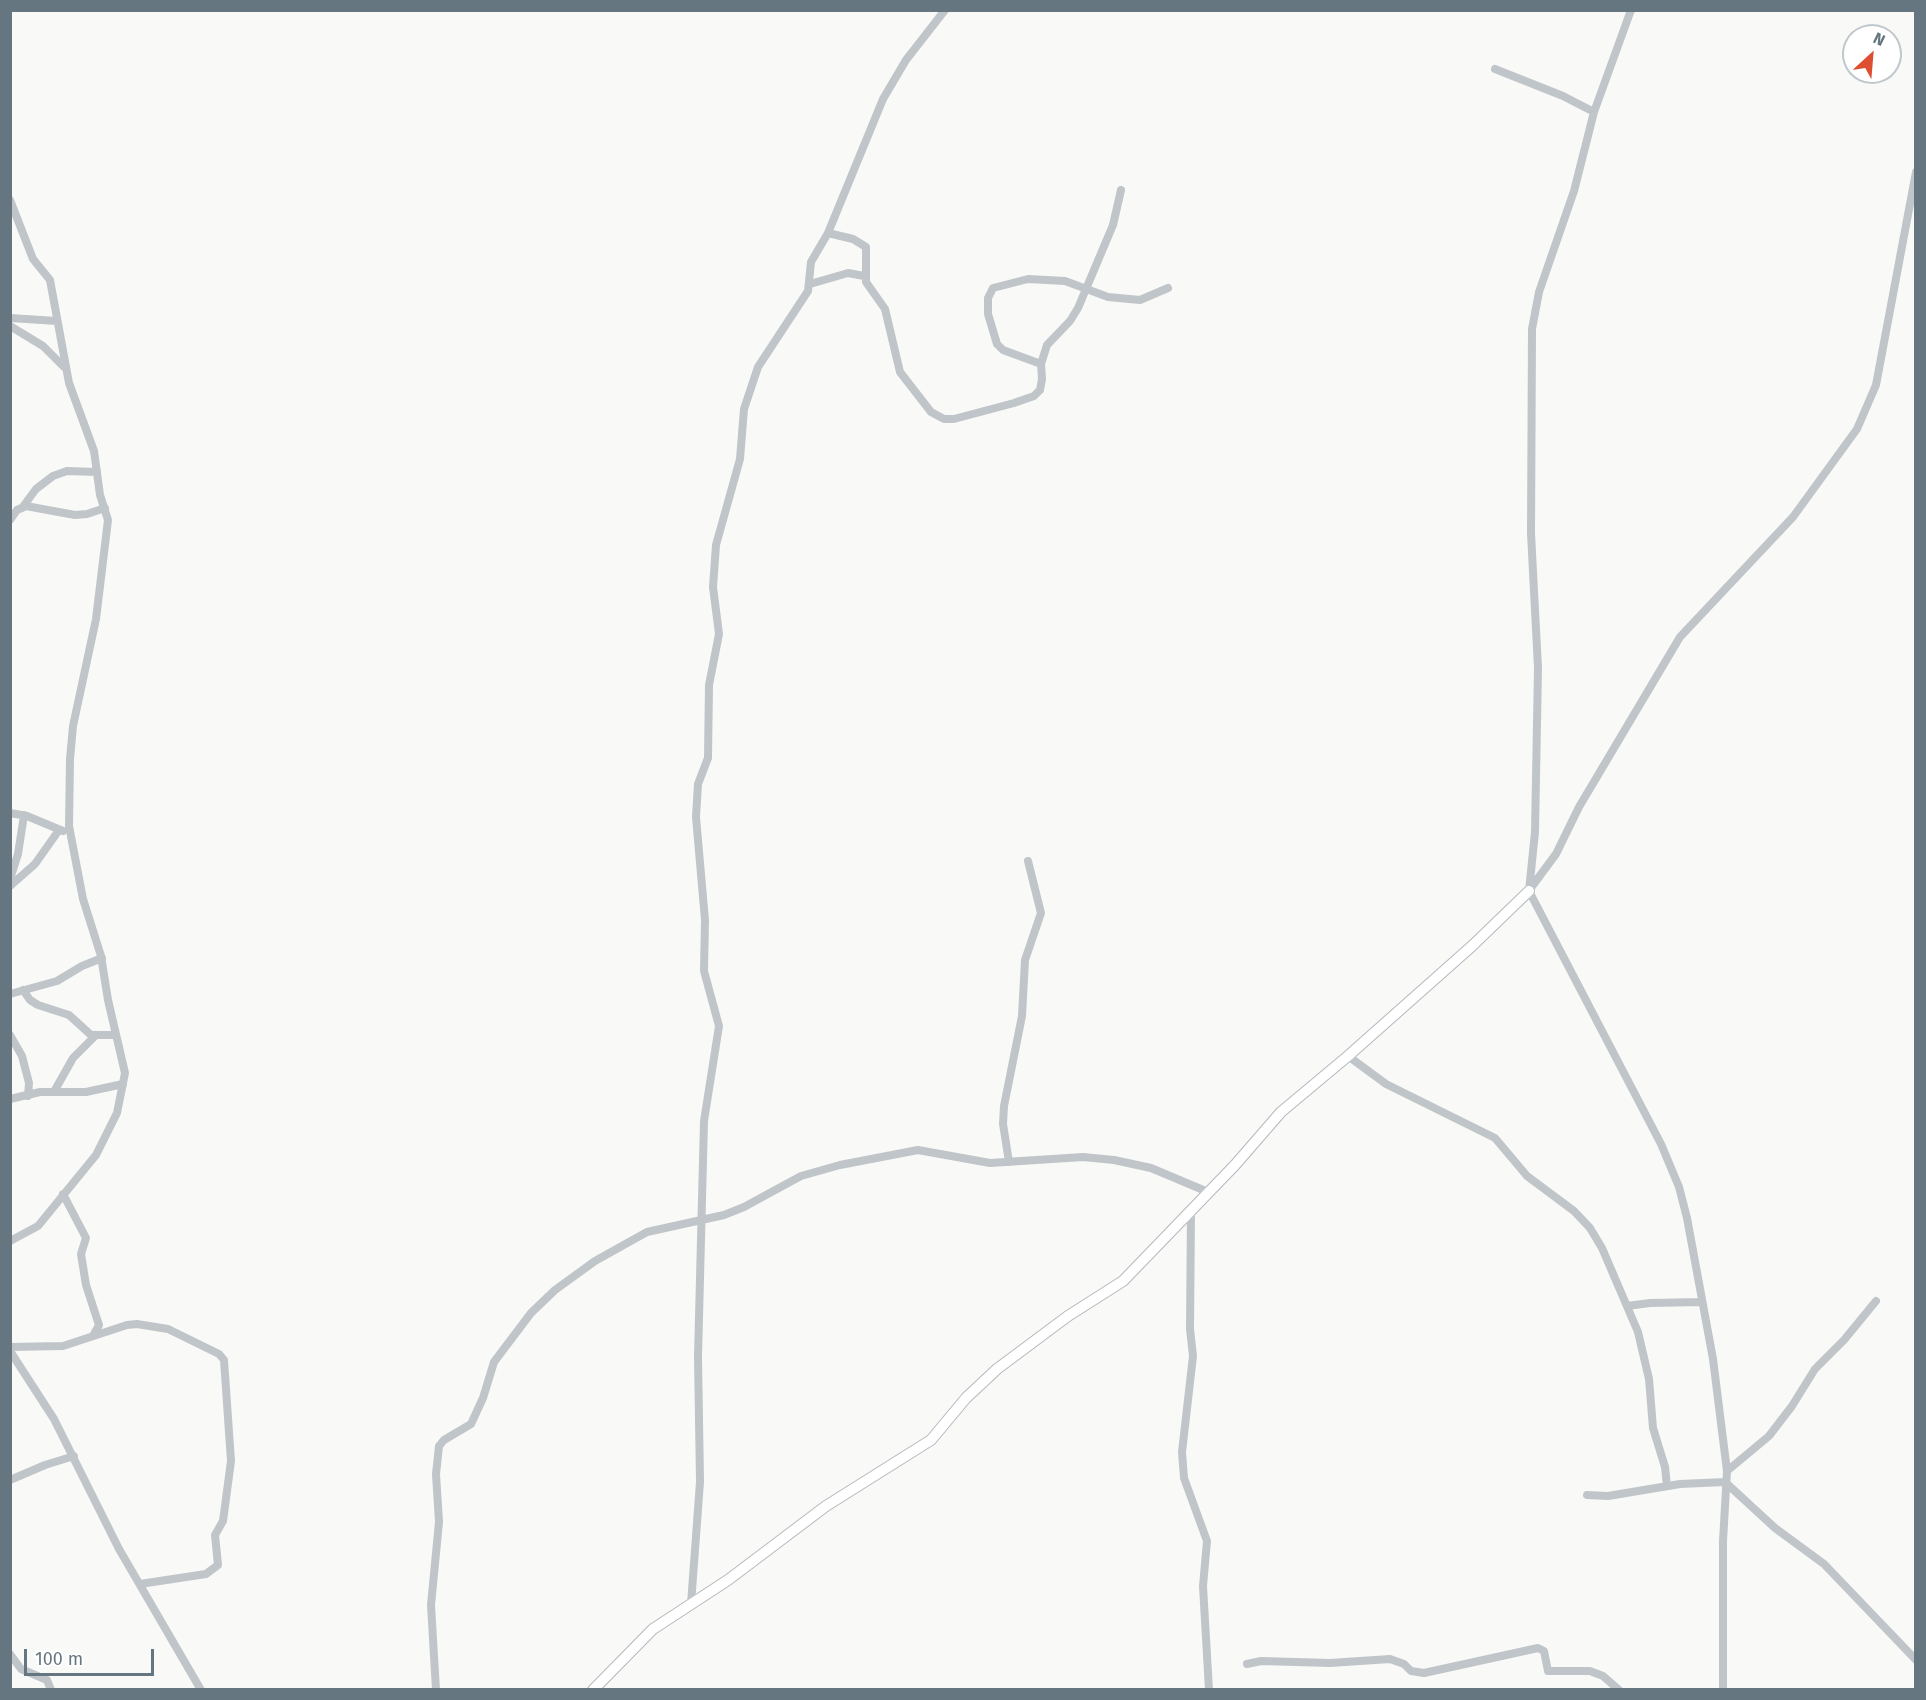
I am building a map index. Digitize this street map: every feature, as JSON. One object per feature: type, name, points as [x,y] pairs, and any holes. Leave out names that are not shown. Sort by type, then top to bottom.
[{"type":"main road","points":[[593,1689],[653,1629],[826,1506],[931,1440],[966,1398],[990,1374],[1068,1316],[1124,1281],[1251,1148],[1281,1112],[1348,1056],[1529,891]]},
{"type":"street","points":[[691,1604],[700,1482],[698,1357],[704,1121],[719,1026],[704,971],[705,920],[696,817],[698,784],[708,758],[709,685],[719,634],[713,587],[714,563],[720,530],[740,459],[744,409],[750,386],[764,356],[780,336],[810,284],[808,270],[811,262],[828,233],[883,99],[906,60],[945,10]]},
{"type":"street","points":[[1631,10],[1594,112],[1574,191],[1539,292],[1532,329],[1532,533],[1538,668],[1535,832],[1529,891],[1666,1154],[1679,1187],[1687,1218],[1720,1406],[1727,1471],[1723,1689]]},
{"type":"street","points":[[1495,69],[1563,96],[1594,112]]},
{"type":"street","points":[[1529,891],[1556,854],[1579,807],[1680,637],[1698,614],[1793,517],[1857,429],[1876,385],[1916,172]]},
{"type":"street","points":[[828,233],[863,243],[867,255],[864,276],[885,309],[900,372],[917,397],[938,417],[944,419],[965,417],[1034,396],[1042,385],[1041,364],[1050,340],[1070,321],[1101,257],[1113,225],[1121,190]]},
{"type":"street","points":[[10,200],[29,251],[50,280],[65,368],[78,412],[92,443],[108,519],[101,587],[77,702],[70,759],[71,835],[83,899],[102,958],[125,1073],[117,1113],[101,1148],[38,1226],[10,1241]]},
{"type":"street","points":[[810,284],[848,273],[864,276]]},
{"type":"street","points":[[1041,364],[1003,350],[997,344],[988,314],[988,298],[993,288],[1028,279],[1065,281],[1108,297],[1140,300],[1168,288]]},
{"type":"street","points":[[10,318],[57,321]]},
{"type":"street","points":[[10,326],[43,346],[65,368]]},
{"type":"street","points":[[10,520],[36,489],[53,476],[67,471],[97,472]]},
{"type":"street","points":[[22,508],[75,515],[105,508]]},
{"type":"street","points":[[10,813],[24,815],[71,835]]},
{"type":"street","points":[[10,879],[18,854],[24,815]]},
{"type":"street","points":[[10,886],[45,852],[59,830]]},
{"type":"street","points":[[1009,1162],[1003,1124],[1004,1106],[1022,1016],[1025,960],[1041,913],[1028,861]]},
{"type":"street","points":[[10,994],[57,981],[82,966],[102,958]]},
{"type":"street","points":[[23,990],[30,1000],[69,1015],[87,1032],[96,1035],[116,1035]]},
{"type":"street","points":[[10,1035],[22,1056],[29,1083],[28,1096]]},
{"type":"street","points":[[55,1090],[73,1058],[96,1035]]},
{"type":"street","points":[[1348,1056],[1386,1084],[1499,1142],[1527,1176],[1574,1211],[1590,1228],[1602,1248],[1636,1326],[1649,1379],[1650,1412],[1665,1467],[1667,1486]]},
{"type":"street","points":[[10,1099],[55,1090],[86,1092],[123,1084]]},
{"type":"street","points":[[436,1689],[431,1605],[439,1522],[436,1474],[439,1446],[444,1440],[471,1424],[499,1354],[555,1290],[595,1261],[647,1232],[701,1221],[744,1207],[801,1176],[896,1153],[918,1150],[990,1163],[1083,1158],[1114,1160],[1151,1168],[1208,1192]]},
{"type":"street","points":[[63,1194],[86,1238],[81,1254],[86,1285],[99,1325],[93,1335]]},
{"type":"street","points":[[1191,1210],[1190,1329],[1193,1356],[1182,1452],[1185,1478],[1207,1541],[1203,1598],[1209,1689]]},
{"type":"street","points":[[1727,1471],[1769,1436],[1792,1406],[1815,1369],[1844,1340],[1876,1301]]},
{"type":"street","points":[[1627,1306],[1702,1302]]},
{"type":"street","points":[[10,1347],[63,1346],[132,1324],[165,1328],[219,1354],[224,1360],[231,1461],[223,1521],[215,1535],[218,1565],[206,1574],[140,1584]]},
{"type":"street","points":[[10,1352],[74,1456],[119,1549],[201,1689]]},
{"type":"street","points":[[10,1480],[74,1456]]},
{"type":"street","points":[[1587,1496],[1608,1496],[1667,1486],[1725,1482],[1775,1528],[1824,1564],[1916,1660]]},
{"type":"street","points":[[1247,1664],[1261,1661],[1330,1663],[1390,1659],[1404,1664],[1411,1671],[1424,1673],[1538,1648],[1544,1651],[1548,1671],[1590,1671],[1603,1676],[1619,1689]]},
{"type":"street","points":[[10,1654],[21,1669],[47,1680],[51,1689]]}]
